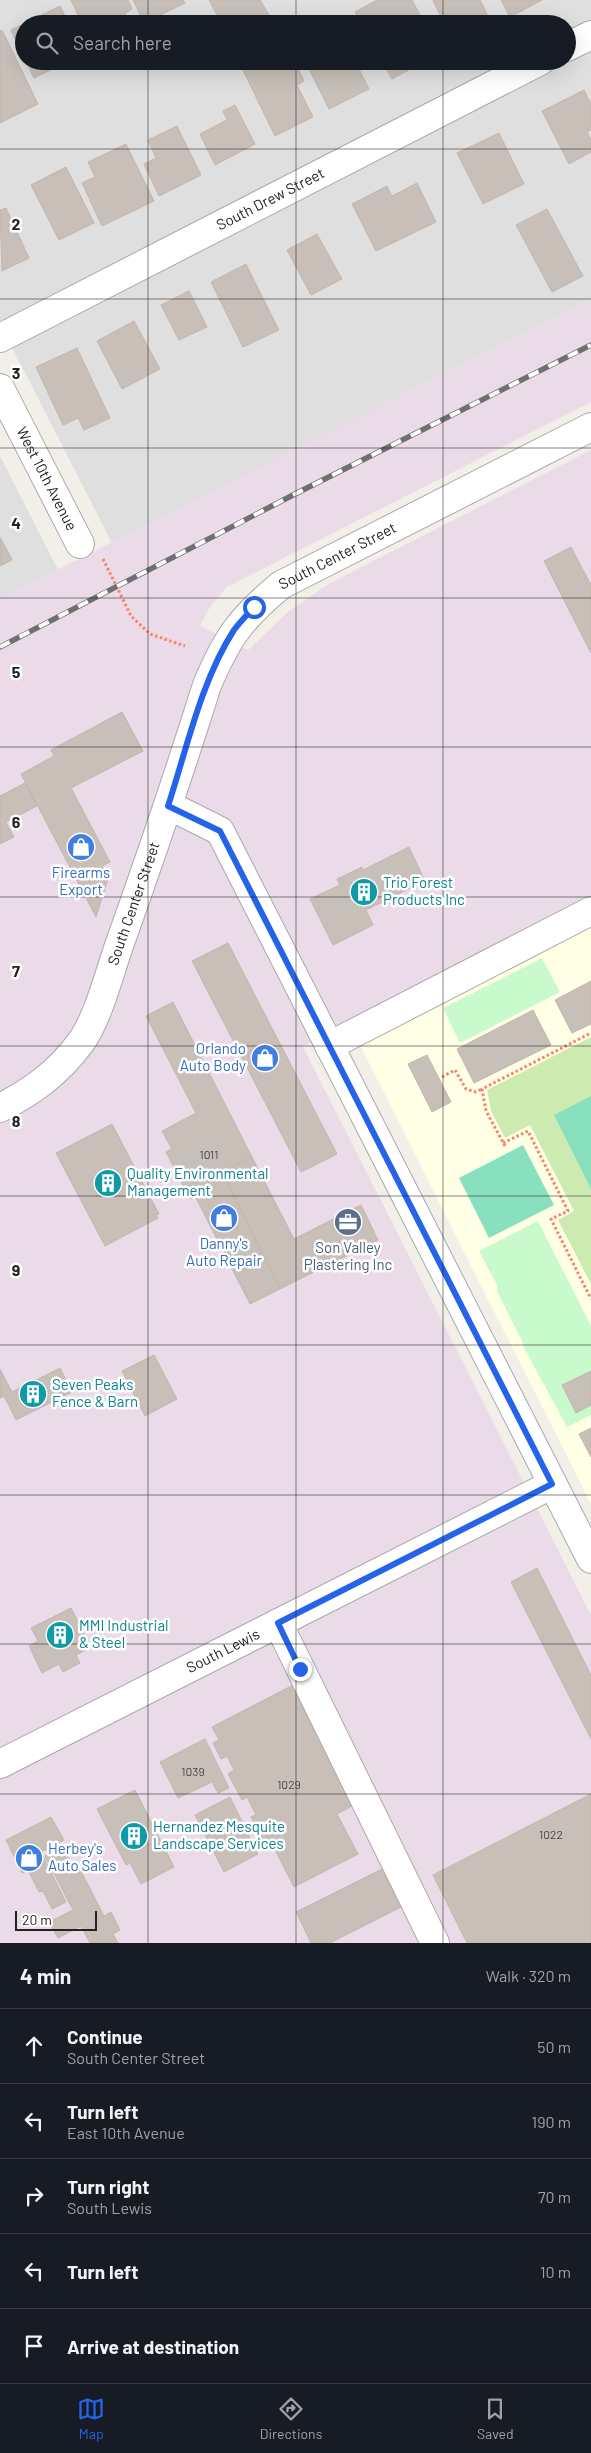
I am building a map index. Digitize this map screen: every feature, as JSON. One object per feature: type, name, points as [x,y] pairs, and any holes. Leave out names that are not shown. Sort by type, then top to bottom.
[{"type":"street","points":[[576,43],[591,35]]},
{"type":"street","name":"South Drew Street","points":[[0,338],[522,70]]},
{"type":"street","name":"West 10th Avenue","points":[[0,388],[90,548]]},
{"type":"street","name":"South Center Street","points":[[0,1108],[24,1096],[57,1072],[82,1040],[98,1004],[218,658],[235,629],[254,607],[289,581],[591,427]]},
{"type":"street","points":[[168,806],[220,831],[591,1559]]},
{"type":"street","points":[[329,1046],[591,911]]},
{"type":"street","name":"South Lewis","points":[[0,1764],[552,1484]]},
{"type":"street","points":[[278,1623],[435,1943]]},
{"type":"path","points":[[90,548],[131,616],[150,634],[185,646]]},
{"type":"path","points":[[442,1077],[455,1070],[466,1089],[476,1092],[591,1034]]},
{"type":"path","points":[[482,1089],[486,1111],[504,1144],[528,1131],[568,1211],[551,1219],[591,1299]]},
{"type":"shaded area","points":[[0,0],[591,0],[591,299],[112,543],[0,324]]},
{"type":"shaded area","points":[[591,299],[591,402],[227,587],[210,607],[200,626],[248,650],[289,611],[330,583],[591,450],[591,897],[303,1047],[591,1615],[591,1943],[0,1943],[0,599]]},
{"type":"shaded area","points":[[0,456],[58,570],[0,599]]},
{"type":"shaded area","points":[[591,923],[591,1504],[359,1043]]},
{"type":"green space","points":[[542,958],[560,992],[460,1043],[443,1008]]},
{"type":"green space","points":[[591,1037],[591,1284],[558,1220],[574,1211],[530,1125],[505,1138],[491,1111],[487,1090]]},
{"type":"green space","points":[[591,1096],[591,1189],[554,1115]]},
{"type":"green space","points":[[523,1145],[554,1205],[489,1238],[459,1178]]},
{"type":"green space","points":[[538,1221],[591,1326],[591,1415],[567,1427],[523,1346],[497,1291],[498,1287],[479,1251]]},
{"type":"building","points":[[71,0],[128,0],[132,9],[125,13],[126,15],[78,15]]},
{"type":"building","points":[[133,0],[183,0],[185,3],[160,15],[140,15]]},
{"type":"building","points":[[209,0],[260,0],[269,15],[217,15]]},
{"type":"building","points":[[377,0],[412,0],[420,15],[357,15],[355,12]]},
{"type":"building","points":[[433,0],[480,0],[488,15],[440,15]]},
{"type":"building","points":[[501,0],[542,0],[514,15],[509,15]]},
{"type":"building","points":[[60,6],[64,15],[42,15]]},
{"type":"building","points":[[15,28],[15,38],[11,30]]},
{"type":"building","points":[[2,30],[15,57],[15,70],[21,70],[38,104],[0,123],[0,31]]},
{"type":"building","points":[[30,70],[50,70],[34,78]]},
{"type":"building","points":[[243,70],[299,70],[304,81],[297,85],[313,117],[275,136]]},
{"type":"building","points":[[310,70],[360,70],[369,89],[329,109]]},
{"type":"building","points":[[387,70],[408,70],[392,79]]},
{"type":"building","points":[[584,90],[591,104],[591,130],[587,132],[591,140],[591,152],[569,164],[542,111]]},
{"type":"building","points":[[235,105],[255,144],[215,165],[200,134],[227,120],[223,111]]},
{"type":"building","points":[[177,126],[201,175],[159,196],[144,164],[156,158],[148,140]]},
{"type":"building","points":[[499,133],[524,184],[483,204],[457,153]]},
{"type":"building","points":[[126,144],[154,201],[102,226],[82,183],[95,177],[88,162]]},
{"type":"building","points":[[66,167],[94,223],[59,240],[31,185]]},
{"type":"building","points":[[417,183],[436,222],[376,251],[352,204],[387,186],[392,196]]},
{"type":"building","points":[[6,208],[29,258],[2,271],[0,210]]},
{"type":"building","points":[[547,209],[583,276],[552,292],[516,225]]},
{"type":"building","points":[[317,234],[342,279],[311,295],[287,250]]},
{"type":"building","points":[[246,264],[279,330],[243,347],[211,282]]},
{"type":"building","points":[[189,291],[207,327],[179,340],[161,305]]},
{"type":"building","points":[[134,321],[160,369],[122,389],[97,341]]},
{"type":"building","points":[[77,348],[110,418],[84,430],[78,418],[63,425],[36,367]]},
{"type":"building","points":[[0,537],[12,560],[0,566]]},
{"type":"building","points":[[571,547],[591,585],[591,653],[544,561]]},
{"type":"building","points":[[122,712],[143,751],[71,788],[110,862],[102,866],[108,879],[96,917],[21,774],[54,756],[51,750]]},
{"type":"building","points":[[25,783],[37,806],[6,822],[14,837],[0,844],[0,796]]},
{"type":"building","name":"Trio Forest Products Inc","points":[[409,847],[425,881],[366,910],[373,925],[333,945],[310,899],[340,885],[337,879],[362,867],[363,870]]},
{"type":"building","name":"Orlando Auto Body","points":[[228,943],[337,1154],[301,1172],[192,961]]},
{"type":"building","points":[[591,981],[591,1024],[572,1033],[555,1000]]},
{"type":"building","points":[[173,1002],[252,1157],[222,1172],[280,1289],[250,1304],[195,1196],[190,1199],[166,1152],[172,1149],[162,1131],[196,1113],[146,1016]]},
{"type":"building","points":[[533,1010],[551,1045],[474,1083],[457,1049]]},
{"type":"building","points":[[427,1055],[451,1102],[432,1112],[408,1064]]},
{"type":"building","name":"Quality Environmental Management","points":[[112,1124],[159,1214],[156,1215],[158,1218],[105,1246],[56,1153]]},
{"type":"building","name":"Son Valley Plastering Inc","points":[[252,1157],[294,1239],[361,1205],[378,1240],[280,1289],[222,1172]]},
{"type":"building","points":[[154,1355],[177,1399],[145,1416],[122,1371]]},
{"type":"building","name":"Seven Peaks Fence & Barn","points":[[60,1368],[72,1392],[16,1420],[4,1396],[0,1398],[0,1369],[12,1392]]},
{"type":"building","points":[[591,1371],[591,1405],[576,1413],[562,1385]]},
{"type":"building","points":[[591,1428],[591,1457],[579,1434]]},
{"type":"building","points":[[537,1568],[591,1675],[591,1739],[511,1582]]},
{"type":"building","name":"MMI Industrial & Steel","points":[[71,1608],[91,1647],[76,1655],[80,1663],[63,1672],[59,1664],[42,1673],[29,1646],[38,1641],[31,1628]]},
{"type":"building","points":[[293,1685],[354,1805],[337,1814],[358,1854],[294,1887],[269,1838],[264,1841],[251,1817],[256,1815],[247,1797],[242,1800],[228,1774],[234,1770],[227,1756],[221,1759],[213,1743],[219,1740],[212,1727]]},
{"type":"building","points":[[205,1739],[229,1788],[218,1793],[212,1782],[178,1798],[160,1762]]},
{"type":"building","name":"Hernandez Mesquite Landscape Services","points":[[135,1790],[174,1867],[141,1884],[130,1863],[126,1865],[97,1809]]},
{"type":"building","points":[[591,1794],[591,1943],[467,1943],[433,1875]]},
{"type":"building","points":[[230,1797],[258,1854],[224,1872],[195,1815]]},
{"type":"building","name":"Herbey's Auto Sales","points":[[51,1817],[64,1840],[41,1852],[66,1902],[52,1909],[43,1891],[39,1892],[28,1870],[22,1873],[6,1840]]},
{"type":"building","points":[[63,1847],[76,1873],[81,1871],[104,1916],[111,1912],[120,1930],[113,1934],[118,1943],[90,1943],[81,1926],[58,1938],[49,1922],[73,1910],[45,1856]]},
{"type":"building","points":[[384,1868],[403,1906],[330,1943],[311,1943],[296,1912]]},
{"type":"railway","points":[[0,647],[295,494],[591,345]]},
{"type":"place","name":"Firearms Export","points":[[81,847]]},
{"type":"place","name":"Trio Forest Products Inc","points":[[364,892]]},
{"type":"place","name":"Orlando Auto Body","points":[[265,1058]]},
{"type":"place","name":"Quality Environmental Management","points":[[108,1183]]},
{"type":"place","name":"Danny's Auto Repair","points":[[224,1218]]},
{"type":"place","name":"Son Valley Plastering Inc","points":[[348,1222]]},
{"type":"place","name":"Seven Peaks Fence & Barn","points":[[33,1394]]},
{"type":"place","name":"MMI Industrial & Steel","points":[[60,1635]]},
{"type":"place","name":"Hernandez Mesquite Landscape Services","points":[[134,1836]]},
{"type":"place","name":"Herbey's Auto Sales","points":[[29,1858]]},
{"type":"route","points":[[254,607],[235,629],[218,658],[168,806],[220,831],[552,1484],[278,1623],[300,1669]]}]
